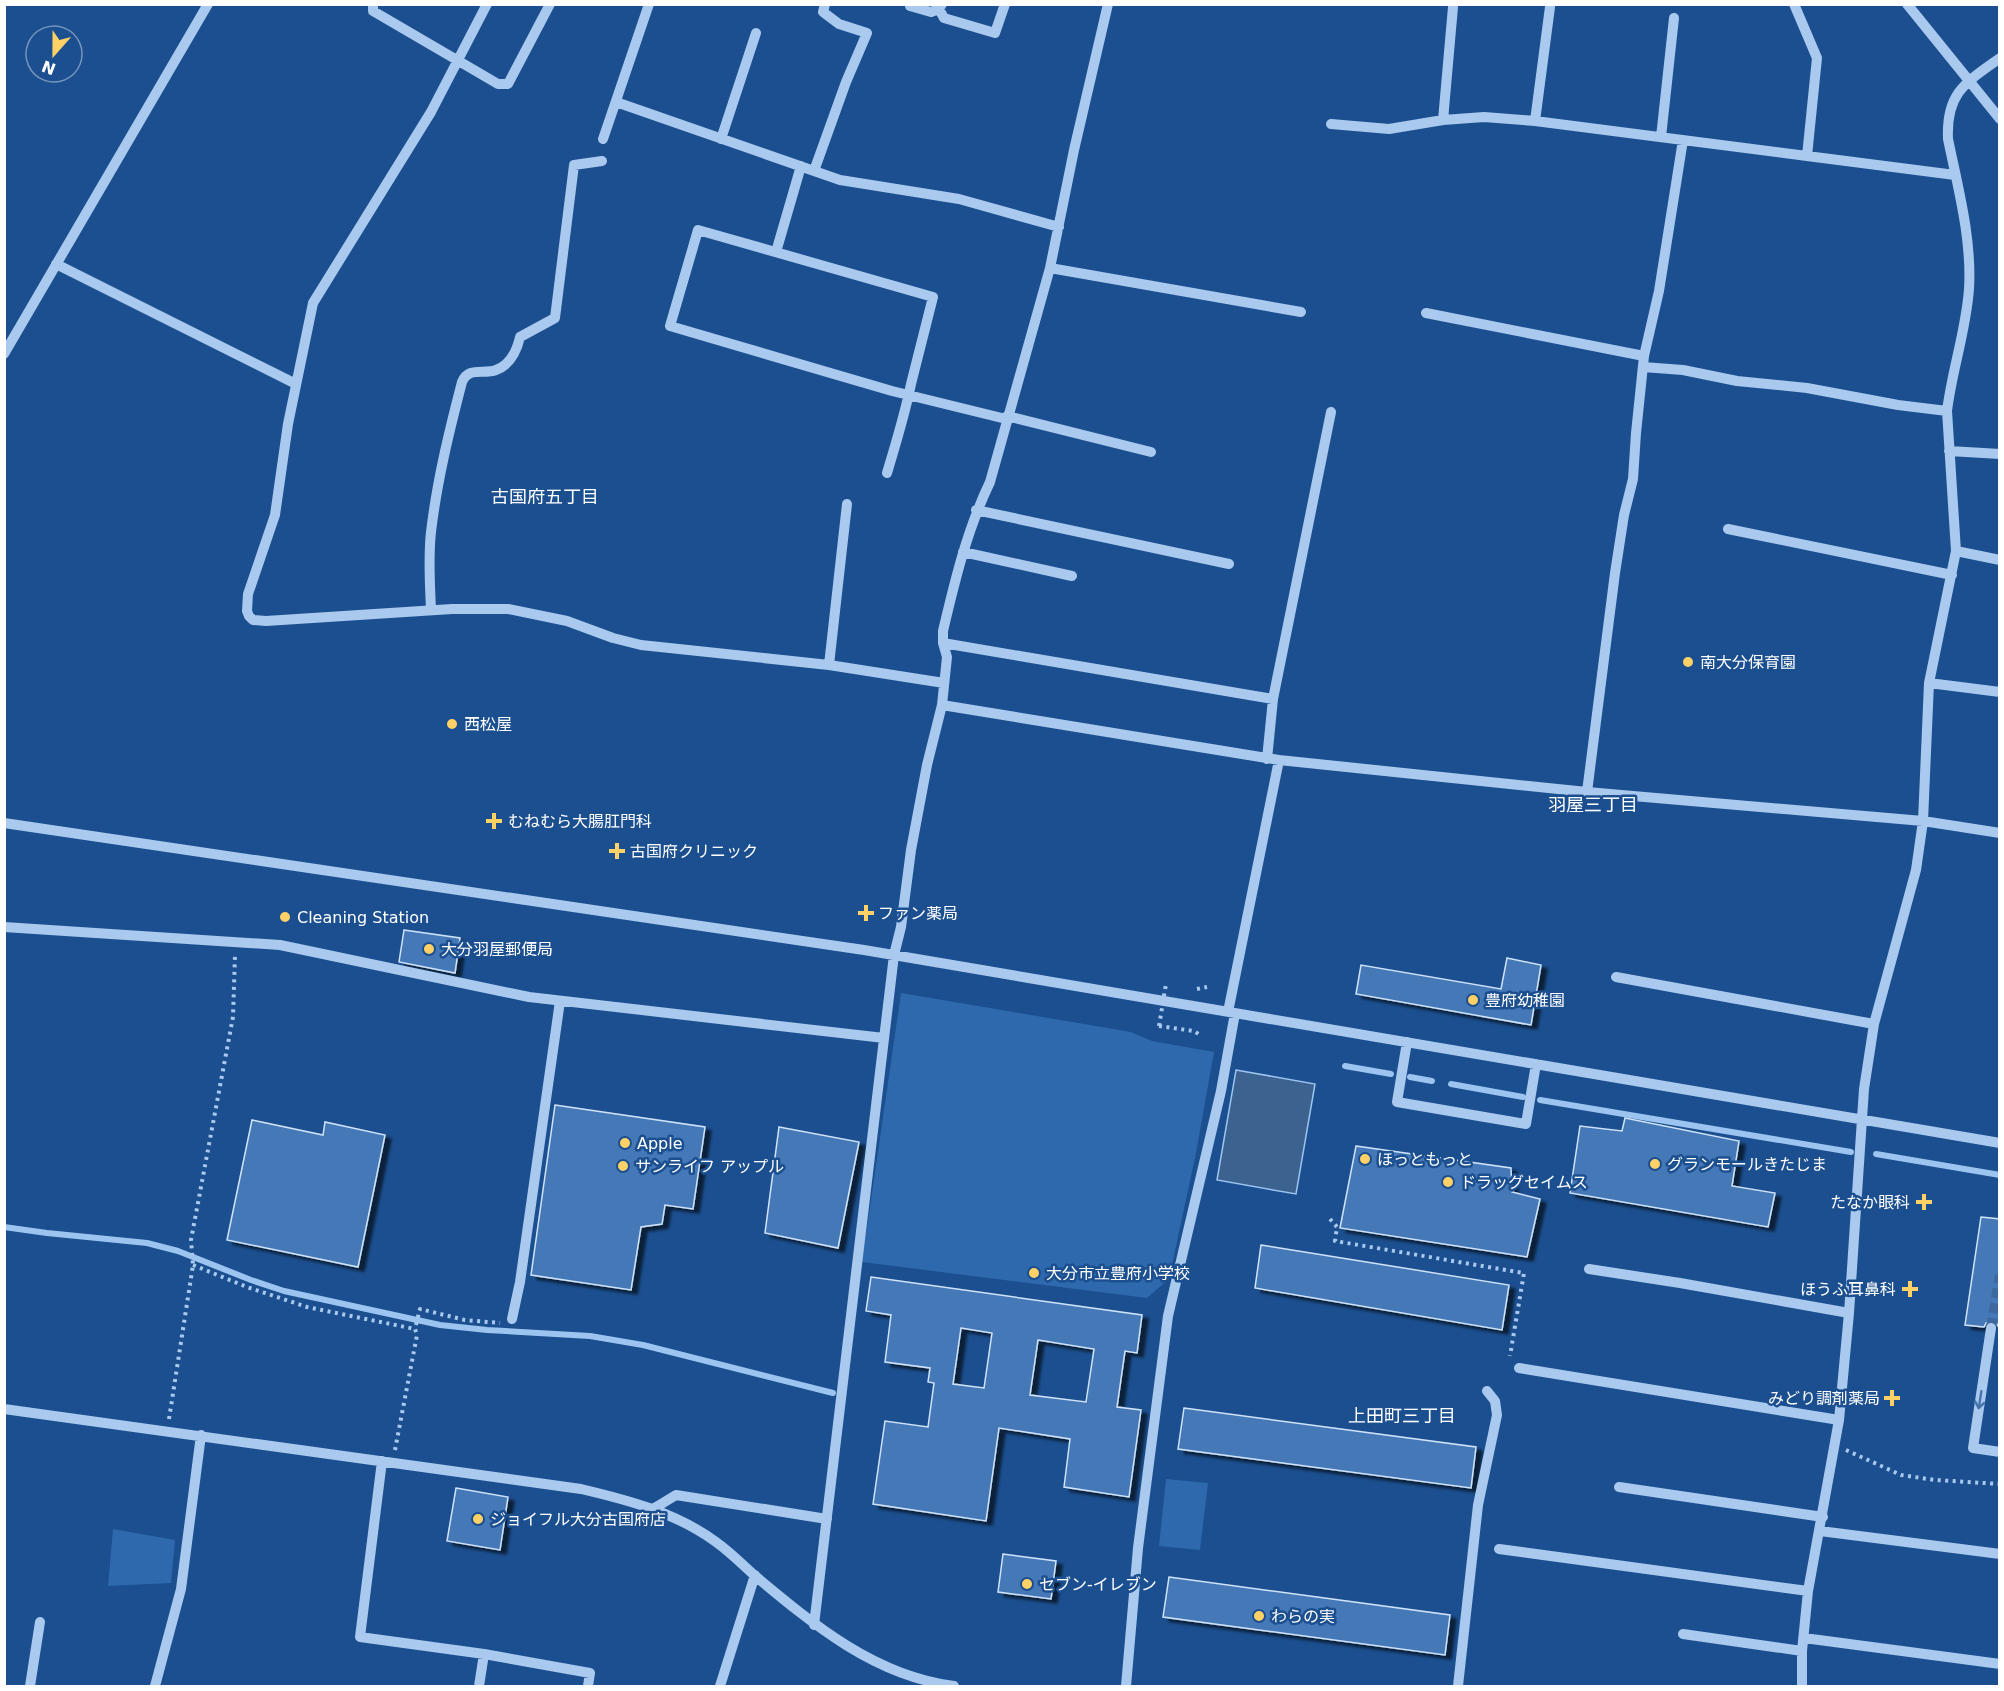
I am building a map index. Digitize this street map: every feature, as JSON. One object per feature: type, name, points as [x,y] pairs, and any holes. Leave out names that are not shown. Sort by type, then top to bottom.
[{"type":"street","points":[[4,354],[208,4]]},
{"type":"street","points":[[373,4],[373,11],[498,84],[508,84],[550,4]]},
{"type":"street","points":[[488,4],[431,112],[318,294],[311,312],[288,424],[275,515],[248,594],[249,616],[253,620],[266,621],[431,610],[489,608],[519,610],[567,621],[613,638],[641,645],[829,665],[944,683]]},
{"type":"street","points":[[603,139],[649,4]]},
{"type":"street","points":[[814,171],[846,82],[867,33],[839,24],[823,12],[825,4]]},
{"type":"street","points":[[910,6],[931,12],[940,7],[944,18],[995,33],[1005,4]]},
{"type":"street","points":[[814,1625],[894,955],[901,927],[911,850],[925,776],[942,705],[947,657],[943,643],[953,586],[976,510],[990,482],[1050,268],[1074,150],[1108,4]]},
{"type":"street","points":[[1794,4],[1817,58],[1807,156]]},
{"type":"street","points":[[1907,4],[2000,119]]},
{"type":"street","points":[[1443,120],[1453,7]]},
{"type":"street","points":[[1535,121],[1550,7]]},
{"type":"street","points":[[1661,137],[1674,18]]},
{"type":"street","points":[[721,139],[756,33]]},
{"type":"street","points":[[1802,1686],[1808,1591],[1839,1420],[1849,1313],[1864,1089],[1874,1024],[1916,870],[1923,821],[1929,683],[1956,551],[1947,411],[1949,390],[1969,291],[1969,264],[1967,241],[1948,139],[1949,113],[1959,90],[1968,80],[2000,58]]},
{"type":"street","points":[[616,102],[814,171],[860,184],[959,199],[1059,227]]},
{"type":"street","points":[[1331,124],[1389,129],[1443,120],[1484,117],[1535,121],[1955,175]]},
{"type":"street","points":[[1587,792],[1615,573],[1624,514],[1633,479],[1643,361],[1659,291],[1683,140]]},
{"type":"street","points":[[431,610],[429,570],[431,532],[444,450],[462,382],[474,371],[497,370],[516,353],[520,337],[555,318],[574,165],[602,161]]},
{"type":"street","points":[[776,252],[801,166]]},
{"type":"street","points":[[887,473],[909,394],[933,297],[698,230],[670,326],[892,391],[909,394],[1007,417],[1151,452]]},
{"type":"street","points":[[56,264],[296,384]]},
{"type":"street","points":[[1050,268],[1301,312]]},
{"type":"street","points":[[1426,313],[1737,381],[1808,388],[1898,405],[1947,411]]},
{"type":"street","points":[[1267,759],[1273,699],[1331,412]]},
{"type":"street","points":[[1949,451],[2000,454]]},
{"type":"street","points":[[829,665],[847,504]]},
{"type":"street","points":[[976,510],[1229,564]]},
{"type":"street","points":[[1728,530],[1952,575]]},
{"type":"street","points":[[1956,551],[2000,560]]},
{"type":"street","points":[[963,552],[1072,576]]},
{"type":"street","points":[[943,643],[1273,699]]},
{"type":"street","points":[[1929,683],[2000,692]]},
{"type":"street","points":[[942,705],[1267,759],[1587,792],[1923,821],[2000,833]]},
{"type":"street","points":[[1126,1686],[1138,1548],[1168,1316],[1221,1091],[1232,1012],[1279,760]]},
{"type":"street","points":[[4,823],[894,955],[2000,1143]]},
{"type":"street","points":[[4,927],[280,945],[529,997],[884,1038]]},
{"type":"street","points":[[1616,976],[1874,1024]]},
{"type":"street","points":[[512,1318],[522,1270],[560,1000]]},
{"type":"street","points":[[1407,1042],[1397,1102],[1526,1124],[1536,1064]]},
{"type":"street","points":[[1589,1269],[1849,1313]]},
{"type":"street","points":[[1991,1328],[1994,1342],[1973,1448],[2000,1452]]},
{"type":"street","points":[[1514,1366],[1839,1420]]},
{"type":"street","points":[[1458,1686],[1478,1505],[1497,1415],[1495,1401],[1487,1391]]},
{"type":"street","points":[[4,1409],[382,1461],[616,1497],[689,1525],[716,1542],[814,1625],[841,1643],[902,1674],[934,1684],[954,1686]]},
{"type":"street","points":[[155,1686],[181,1589],[201,1435]]},
{"type":"street","points":[[382,1461],[360,1637],[483,1654],[590,1673],[588,1686]]},
{"type":"street","points":[[1619,1487],[1822,1517]]},
{"type":"street","points":[[652,1509],[676,1495],[827,1520]]},
{"type":"street","points":[[1820,1531],[2000,1554]]},
{"type":"street","points":[[1499,1549],[1808,1591]]},
{"type":"street","points":[[720,1686],[755,1575]]},
{"type":"street","points":[[30,1686],[40,1622]]},
{"type":"street","points":[[1683,1634],[1803,1651]]},
{"type":"street","points":[[1804,1638],[2000,1664]]},
{"type":"street","points":[[479,1686],[483,1654]]},
{"type":"path","points":[[169,1420],[193,1264],[191,1239],[233,1017],[236,942]]},
{"type":"path","points":[[1166,984],[1159,1026],[1200,1035]]},
{"type":"path","points":[[1200,990],[1207,987]]},
{"type":"path","points":[[1330,1219],[1337,1227],[1335,1241],[1524,1273],[1514,1366]]},
{"type":"path","points":[[193,1264],[247,1287],[307,1307],[415,1328]]},
{"type":"path","points":[[394,1452],[420,1309],[465,1320],[492,1323],[511,1323],[512,1318]]},
{"type":"path","points":[[1834,1445],[1901,1475],[1935,1480],[2000,1484]]},
{"type":"shaded area","points":[[901,993],[1131,1032],[1152,1041],[1214,1052],[1196,1153],[1169,1279],[1147,1298],[862,1262]]},
{"type":"shaded area","points":[[1236,1070],[1315,1084],[1296,1194],[1217,1180]]},
{"type":"shaded area","points":[[1166,1479],[1208,1483],[1200,1550],[1159,1546]]},
{"type":"shaded area","points":[[113,1529],[175,1540],[171,1583],[108,1586]]},
{"type":"building","points":[[404,930],[460,938],[455,973],[399,962]]},
{"type":"building","points":[[1507,958],[1541,965],[1531,1025],[1356,994],[1361,965],[1501,989]]},
{"type":"building","name":"サンライフ アップル","points":[[555,1105],[705,1127],[693,1209],[665,1205],[662,1224],[641,1227],[631,1290],[531,1275]]},
{"type":"building","name":"グランモールきたじま","points":[[1625,1118],[1739,1141],[1732,1186],[1775,1193],[1768,1227],[1570,1193],[1580,1126],[1622,1131]]},
{"type":"building","points":[[252,1120],[323,1135],[325,1122],[385,1135],[358,1267],[227,1240]]},
{"type":"building","points":[[779,1127],[859,1142],[838,1248],[765,1233]]},
{"type":"building","points":[[1356,1146],[1511,1168],[1512,1192],[1540,1199],[1527,1257],[1340,1228]]},
{"type":"building","points":[[1981,1217],[2000,1219],[2000,1329],[1992,1321],[1986,1323],[1984,1327],[1965,1325]]},
{"type":"building","points":[[1261,1245],[1509,1285],[1502,1330],[1255,1288]]},
{"type":"building","points":[[871,1277],[1142,1315],[1137,1353],[1125,1351],[1117,1407],[1141,1410],[1129,1497],[1064,1487],[1070,1439],[999,1428],[986,1521],[873,1504],[885,1421],[928,1427],[934,1383],[928,1382],[930,1368],[885,1362],[891,1315],[866,1311]],"holes":[[[961,1328],[992,1333],[984,1388],[953,1384]],[[1038,1340],[1094,1349],[1086,1402],[1030,1395]]]},
{"type":"building","points":[[1184,1408],[1476,1447],[1471,1488],[1178,1449]]},
{"type":"building","points":[[456,1488],[508,1497],[500,1550],[447,1541]]},
{"type":"building","points":[[1003,1554],[1056,1561],[1051,1599],[998,1592]]},
{"type":"building","points":[[1169,1577],[1450,1615],[1445,1655],[1163,1617]]},
{"type":"waterway","points":[[1345,1066],[1391,1074]]},
{"type":"waterway","points":[[1410,1077],[1432,1081]]},
{"type":"waterway","points":[[1451,1084],[1523,1097]]},
{"type":"waterway","points":[[1540,1100],[1851,1152]]},
{"type":"waterway","points":[[1876,1154],[2000,1175]]},
{"type":"waterway","points":[[4,1227],[147,1243],[178,1251],[284,1291],[440,1325],[590,1336],[643,1345],[833,1393]]},
{"type":"tunnel","points":[[1991,1328],[2000,1275]]},
{"type":"place","name":"南大分保育園","points":[[1688,662]]},
{"type":"place","name":"西松屋","points":[[452,724]]},
{"type":"place","name":"むねむら大腸肛門科","points":[[494,821]]},
{"type":"place","name":"古国府クリニック","points":[[617,851]]},
{"type":"place","name":"ファン薬局","points":[[866,913]]},
{"type":"place","name":"Cleaning Station","points":[[285,917]]},
{"type":"place","name":"大分羽屋郵便局","points":[[429,949]]},
{"type":"place","name":"豊府幼稚園","points":[[1473,1000]]},
{"type":"place","name":"Apple","points":[[625,1143]]},
{"type":"place","name":"ほっともっと","points":[[1365,1159]]},
{"type":"place","name":"グランモールきたじま","points":[[1655,1164]]},
{"type":"place","name":"サンライフ アップル","points":[[623,1166]]},
{"type":"place","name":"ドラッグセイムス","points":[[1448,1182]]},
{"type":"place","name":"たなか眼科","points":[[1924,1202]]},
{"type":"place","name":"大分市立豊府小学校","points":[[1034,1273]]},
{"type":"place","name":"ほうふ耳鼻科","points":[[1910,1289]]},
{"type":"place","name":"みどり調剤薬局","points":[[1892,1398]]},
{"type":"place","name":"ジョイフル大分古国府店","points":[[478,1519]]},
{"type":"place","name":"セブン-イレブン","points":[[1027,1584]]},
{"type":"place","name":"わらの実","points":[[1259,1616]]},
{"type":"district","name":"古国府五丁目","points":[[545,497]]},
{"type":"district","name":"羽屋三丁目","points":[[1593,805]]},
{"type":"district","name":"上田町三丁目","points":[[1402,1416]]}]
